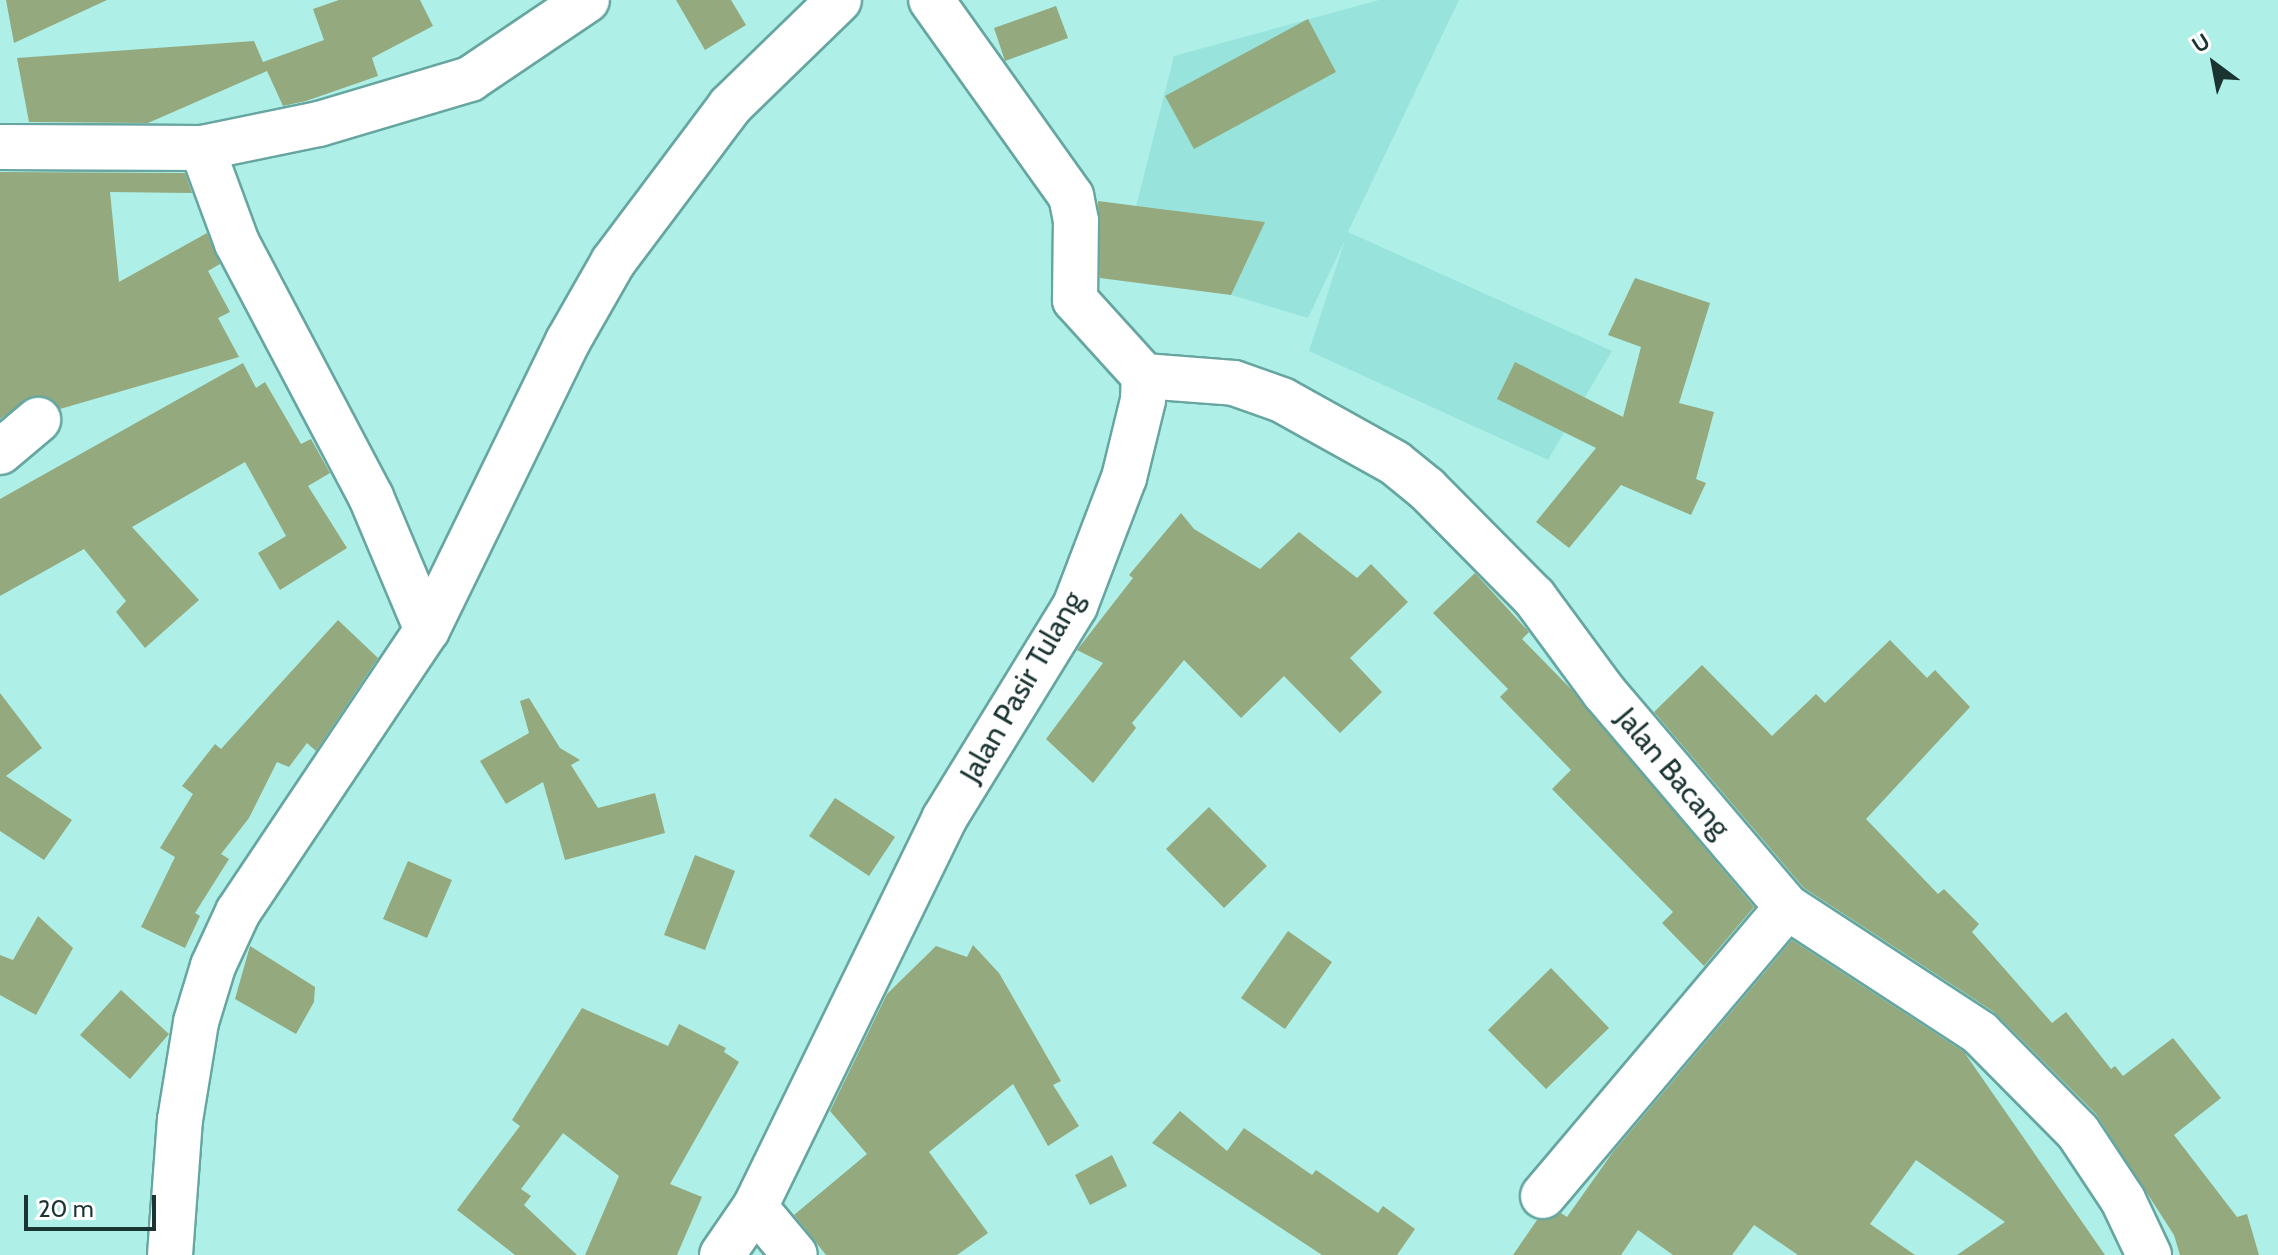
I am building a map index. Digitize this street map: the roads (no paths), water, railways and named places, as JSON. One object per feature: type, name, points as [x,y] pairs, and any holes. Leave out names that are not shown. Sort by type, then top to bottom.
[{"type":"street","points":[[0,147],[202,148],[319,124],[470,79],[587,0]]},
{"type":"street","points":[[170,1255],[180,1120],[196,1022],[213,966],[238,912],[427,630],[568,341],[613,262],[730,106],[839,0]]},
{"type":"street","points":[[931,0],[1063,182],[1075,207],[1075,300],[1144,376]]},
{"type":"street","points":[[202,148],[237,243],[371,497],[427,630]]},
{"type":"street","name":"Jalan Bacang","points":[[1144,376],[1234,383],[1282,400],[1395,463],[1427,489],[1534,597],[1604,692],[1787,907],[1980,1033],[2078,1132],[2123,1200],[2149,1255]]},
{"type":"street","name":"Jalan Pasir Tulang","points":[[722,1255],[755,1207],[944,819],[1075,606],[1124,478],[1144,376]]},
{"type":"street","points":[[0,452],[38,420]]},
{"type":"street","points":[[1543,1196],[1787,907]]},
{"type":"street","points":[[755,1207],[795,1255]]}]
